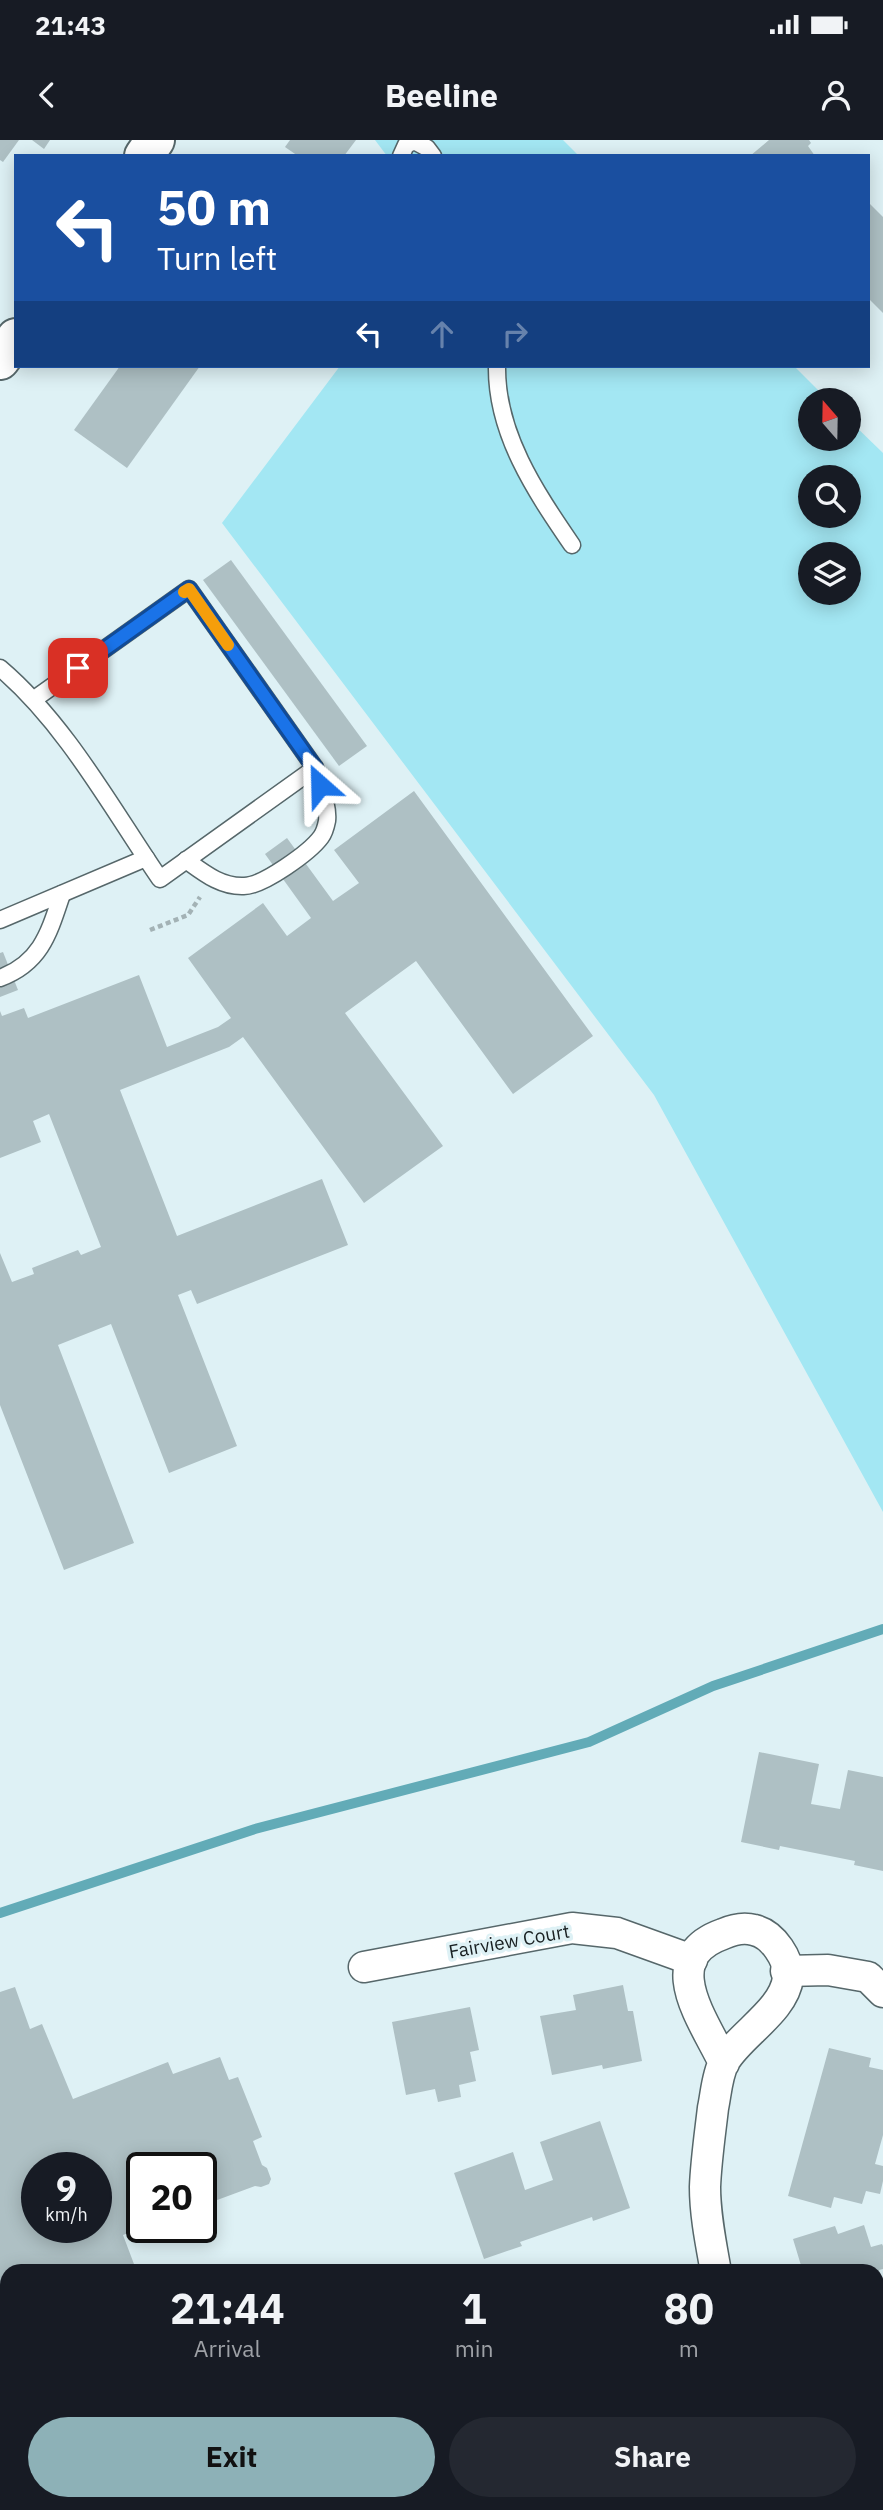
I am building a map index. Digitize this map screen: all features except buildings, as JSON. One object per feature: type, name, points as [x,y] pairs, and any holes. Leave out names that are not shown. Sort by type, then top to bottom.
[{"type":"street","points":[[0,360],[14,341]]},
{"type":"street","name":"Fairview Court","points":[[364,1967],[572,1928],[617,1933],[692,1960]]},
{"type":"street","points":[[715,2264],[705,2189],[712,2115],[724,2063],[779,1999],[788,1978],[784,1956],[770,1940],[755,1930],[734,1930],[713,1937],[696,1951],[687,1970],[692,1996],[703,2025],[724,2063]]},
{"type":"street","points":[[786,1971],[828,1970],[868,1977],[883,1992]]},
{"type":"lane","points":[[402,154],[406,145],[414,141],[427,148],[432,154]]},
{"type":"lane","points":[[496,368],[501,411],[514,446],[535,488],[572,545]]},
{"type":"lane","points":[[33,700],[189,589],[315,768],[327,819],[323,835],[263,882],[246,886],[229,885],[211,878],[186,860]]},
{"type":"lane","points":[[0,668],[33,700],[92,777],[160,879],[315,768]]},
{"type":"lane","points":[[0,920],[146,858]]},
{"type":"lane","points":[[0,978],[21,968],[40,948],[51,928],[62,894]]},
{"type":"path","points":[[150,930],[188,915],[202,894]]},
{"type":"shaded area","points":[[375,140],[563,140],[577,154],[386,154]]},
{"type":"shaded area","points":[[338,368],[796,368],[816,388],[798,388],[798,452],[861,452],[861,432],[883,453],[883,1512],[654,1095],[222,523]]},
{"type":"waterway","points":[[0,1913],[255,1829],[589,1742],[713,1686],[883,1629]]},
{"type":"slow traffic","points":[[184,592],[189,589],[228,645]]},
{"type":"route","points":[[78,668],[189,589],[315,768],[320,785]]}]
